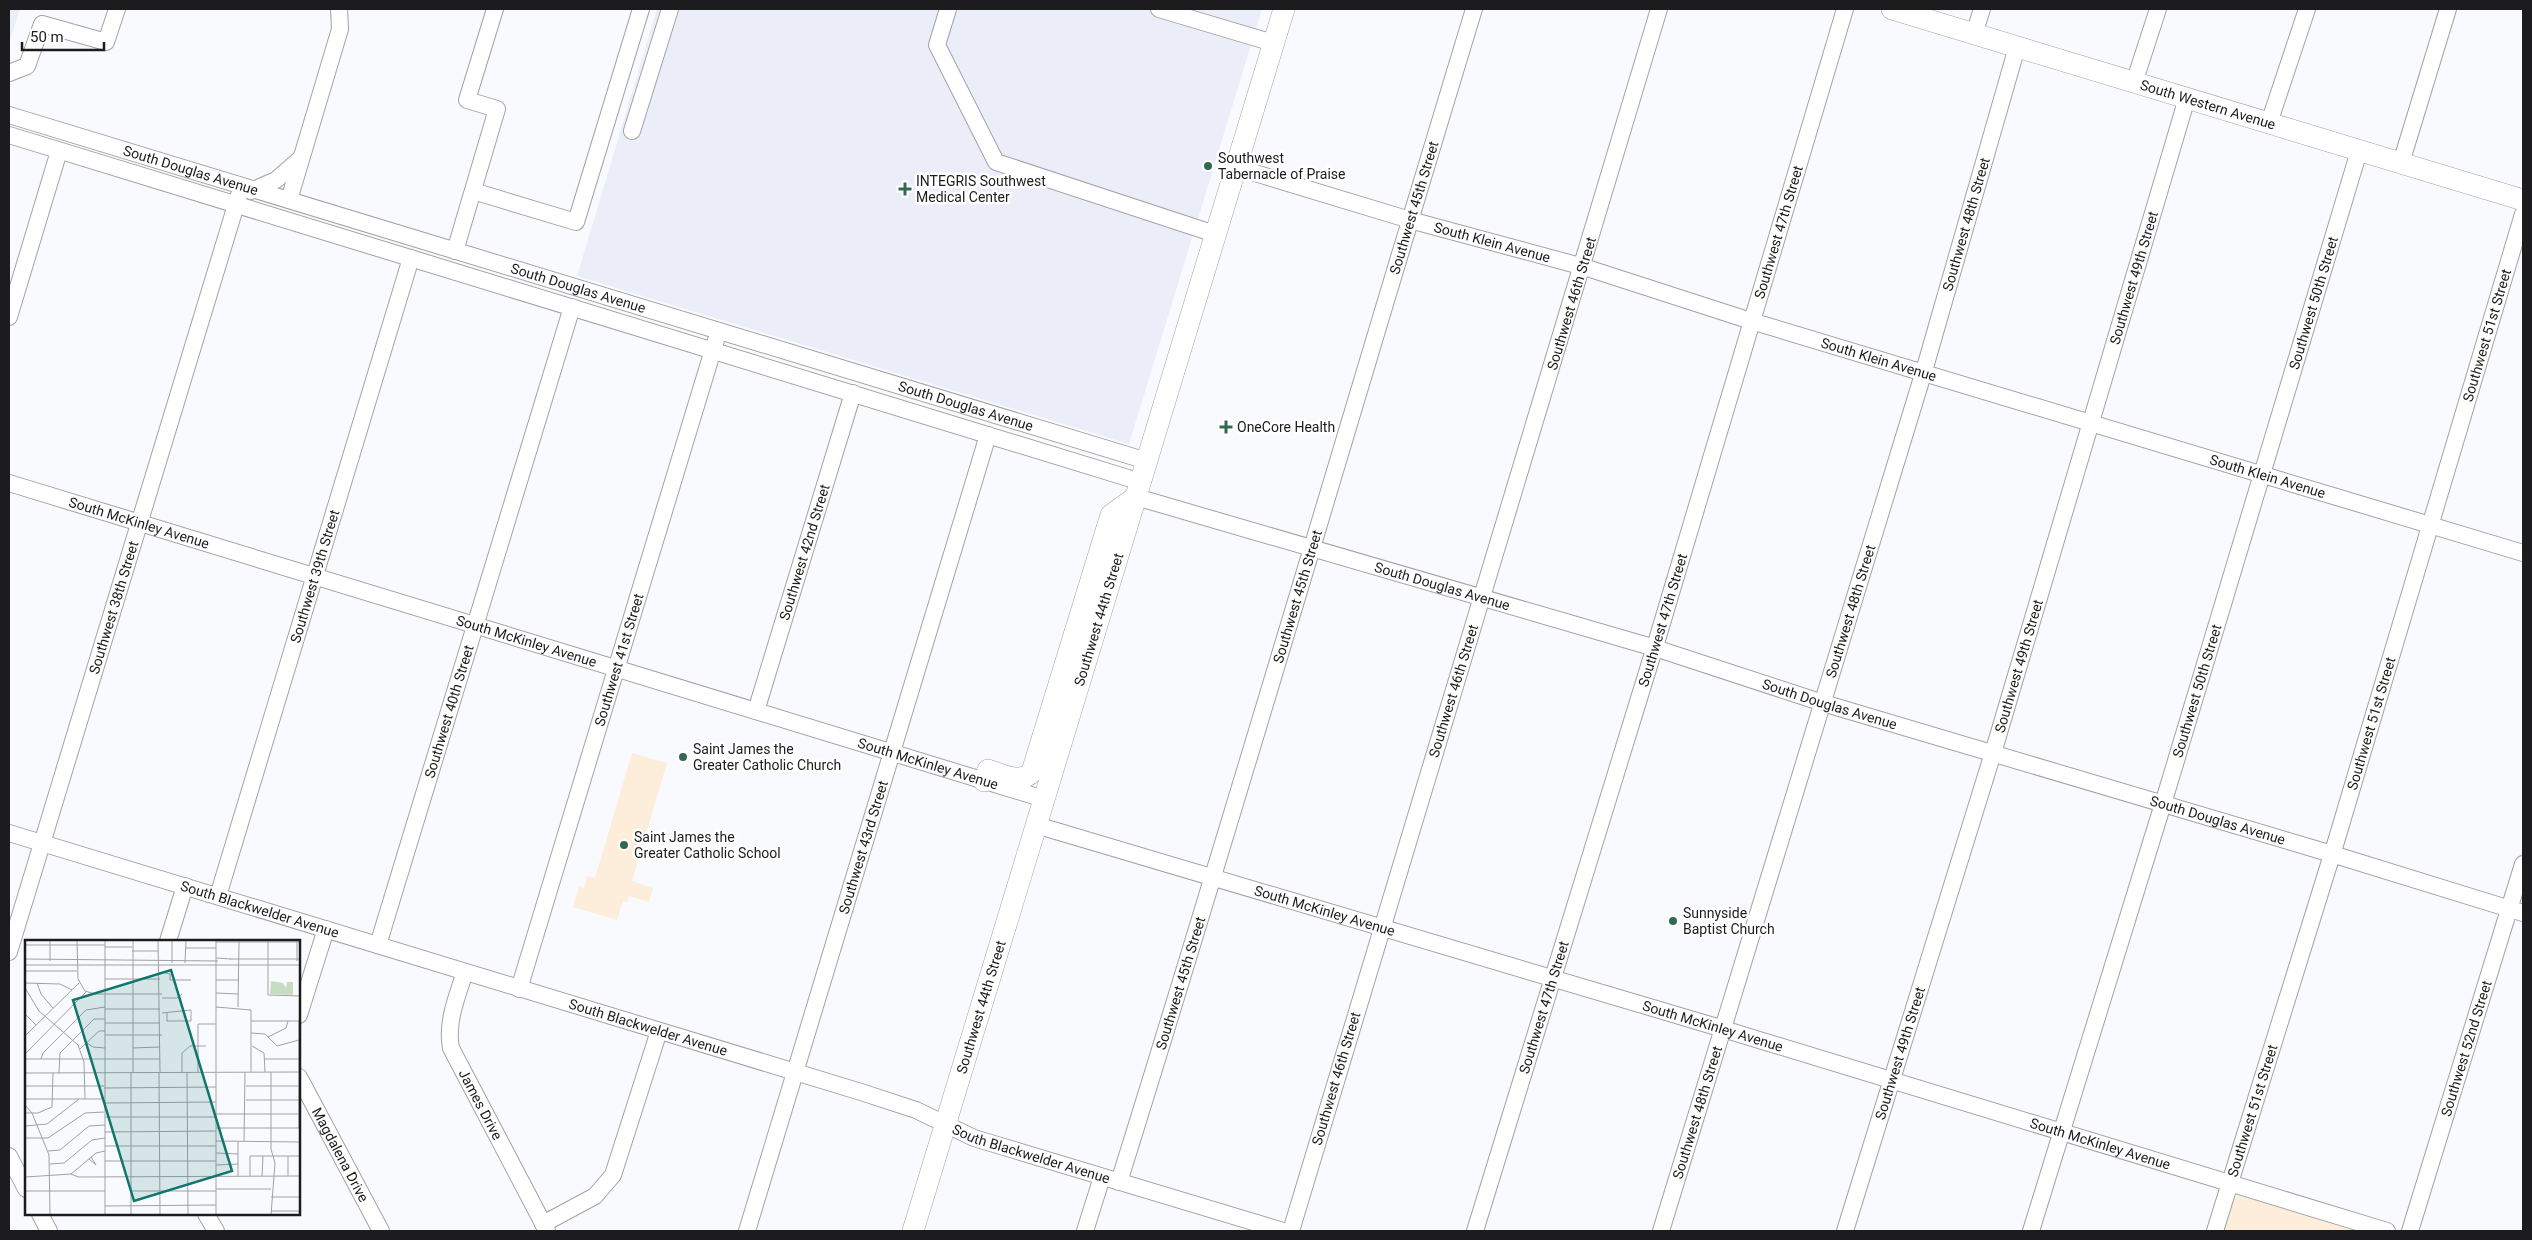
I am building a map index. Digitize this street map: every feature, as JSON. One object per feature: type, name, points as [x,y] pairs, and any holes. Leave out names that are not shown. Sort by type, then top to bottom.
[{"type":"main road","name":"Southwest 44th Street","points":[[913,1231],[1284,9]]},
{"type":"main road","name":"South Western Avenue","points":[[1892,9],[2523,200]]},
{"type":"main road","points":[[986,775],[1019,779],[1026,777],[1032,772],[1111,515],[1139,489]]},
{"type":"street","points":[[9,74],[27,66],[42,24],[106,42],[117,9]]},
{"type":"street","points":[[289,200],[339,35],[341,22],[339,9]]},
{"type":"street","points":[[455,251],[497,109],[467,100],[495,9]]},
{"type":"street","points":[[473,191],[576,222],[642,9]]},
{"type":"street","points":[[632,131],[670,9]]},
{"type":"street","points":[[948,9],[937,45],[996,162],[1216,234]]},
{"type":"street","points":[[1159,9],[1273,43]]},
{"type":"street","name":"Southwest 45th Street","points":[[1119,1182],[1214,877],[1310,549],[1474,9]]},
{"type":"street","name":"Southwest 46th Street","points":[[1291,1231],[1380,928],[1584,267],[1660,9]]},
{"type":"street","name":"Southwest 47th Street","points":[[1475,1231],[1654,648],[1845,9]]},
{"type":"street","points":[[1974,34],[1982,9]]},
{"type":"street","points":[[2134,83],[2158,9]]},
{"type":"street","points":[[2269,123],[2307,9]]},
{"type":"street","points":[[2401,163],[2448,9]]},
{"type":"street","name":"Southwest 48th Street","points":[[1661,1231],[1721,1029],[1924,371],[2017,47]]},
{"type":"street","name":"Southwest 49th Street","points":[[1846,1231],[1993,753],[2187,98]]},
{"type":"street","name":"South Douglas Avenue","points":[[9,115],[1147,461]]},
{"type":"street","name":"South Douglas Avenue","points":[[9,135],[988,435],[1310,549],[1654,648],[1823,703],[2332,854],[2516,911]]},
{"type":"street","points":[[9,317],[60,151]]},
{"type":"street","name":"Southwest 50th Street","points":[[2031,1231],[2163,804],[2359,151]]},
{"type":"street","points":[[248,188],[276,180],[300,159]]},
{"type":"street","name":"South Klein Avenue","points":[[1235,167],[1410,220],[1584,267],[1751,321],[1924,371],[2523,553]]},
{"type":"street","name":"Southwest 38th Street","points":[[9,952],[236,205],[248,188]]},
{"type":"street","name":"Southwest 51st Street","points":[[2215,1231],[2332,854],[2523,214]]},
{"type":"street","name":"Southwest 39th Street","points":[[218,896],[412,258]]},
{"type":"street","name":"Southwest 40th Street","points":[[378,945],[572,307]]},
{"type":"street","name":"Southwest 41st Street","points":[[519,989],[719,331]]},
{"type":"street","name":"Southwest 42nd Street","points":[[756,711],[853,393]]},
{"type":"street","name":"Southwest 43rd Street","points":[[747,1231],[988,435]]},
{"type":"street","name":"South McKinley Avenue","points":[[9,483],[892,753],[986,775],[1044,799]]},
{"type":"street","name":"South McKinley Avenue","points":[[1036,825],[1721,1029],[2387,1231]]},
{"type":"street","name":"South Blackwelder Avenue","points":[[9,833],[916,1110],[974,1138],[1119,1182],[1250,1227],[1283,1231]]},
{"type":"street","name":"Southwest 52nd Street","points":[[2410,1231],[2516,911],[2523,864]]},
{"type":"street","points":[[168,940],[185,886]]},
{"type":"street","points":[[300,1012],[326,929]]},
{"type":"street","name":"James Drive","points":[[465,972],[452,1017],[450,1030],[451,1048],[545,1228]]},
{"type":"street","points":[[545,1228],[595,1196],[613,1175],[659,1031]]},
{"type":"street","name":"Magdalena Drive","points":[[300,1078],[381,1231]]},
{"type":"street","points":[[9,1156],[25,1187]]},
{"type":"street","points":[[1085,1231],[1102,1177]]},
{"type":"street","points":[[41,1215],[49,1231]]},
{"type":"street","points":[[207,1215],[216,1231]]},
{"type":"shaded area","points":[[9,9],[20,9],[9,43]]},
{"type":"shaded area","name":"INTEGRIS Southwest Medical Center","points":[[657,9],[1262,9],[1129,444],[577,276]]},
{"type":"shaded area","name":"Saint James the Greater Catholic School","points":[[632,753],[667,763],[632,881],[653,888],[649,902],[629,896],[627,902],[623,901],[617,920],[573,907],[579,887],[584,888],[587,876],[595,878]]},
{"type":"shaded area","points":[[2238,1196],[2286,1208],[2361,1231],[2221,1231],[2231,1199]]},
{"type":"place","name":"Southwest Tabernacle of Praise","points":[[1208,166]]},
{"type":"place","name":"INTEGRIS Southwest Medical Center","points":[[905,189]]},
{"type":"place","name":"OneCore Health","points":[[1226,427]]},
{"type":"place","name":"Saint James the Greater Catholic Church","points":[[683,757]]},
{"type":"place","name":"Saint James the Greater Catholic School","points":[[624,845]]},
{"type":"place","name":"Sunnyside Baptist Church","points":[[1673,921]]}]
